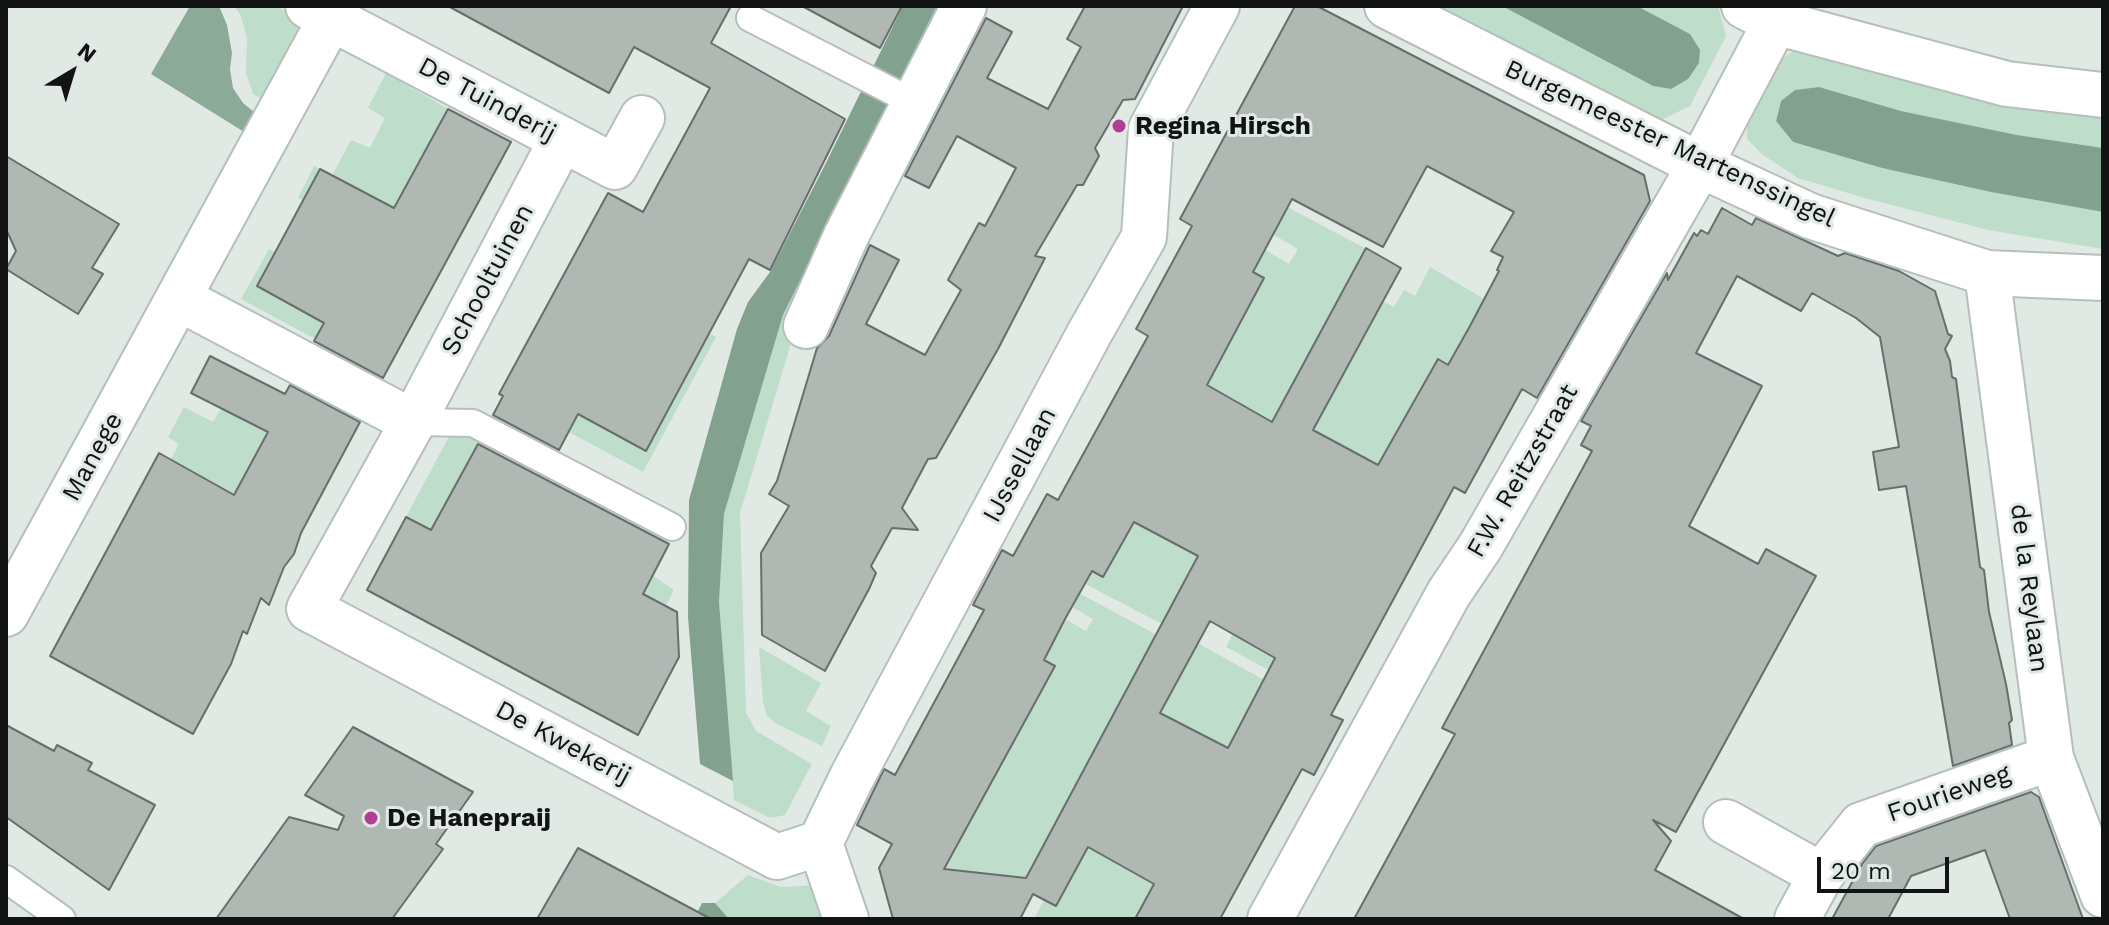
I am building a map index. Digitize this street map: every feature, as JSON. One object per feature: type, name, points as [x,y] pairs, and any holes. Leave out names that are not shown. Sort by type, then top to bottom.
[{"type":"street","points":[[806,326],[906,98],[964,6]]},
{"type":"street","name":"IJssellaan","points":[[820,843],[852,777],[1144,237],[1151,129],[1217,6]]},
{"type":"street","name":"Burgemeester Martenssingel","points":[[1387,6],[1700,165],[1810,216],[1987,273],[2103,278]]},
{"type":"street","points":[[1768,11],[2007,84],[2103,95]]},
{"type":"street","name":"F.W. Reitzstraat","points":[[1270,919],[1449,593],[1480,547],[1700,165],[1768,11]]},
{"type":"street","name":"De Tuinderij","points":[[320,12],[615,167],[642,118]]},
{"type":"street","name":"Manege","points":[[6,614],[180,299],[320,12]]},
{"type":"street","name":"Schooltuinen","points":[[309,609],[413,422],[562,139]]},
{"type":"street","name":"de la Reylaan","points":[[1987,273],[2051,758],[2103,895]]},
{"type":"street","points":[[180,299],[413,422]]},
{"type":"street","name":"De Kwekerij","points":[[309,609],[777,857],[820,843]]},
{"type":"street","name":"Fourieweg","points":[[1797,919],[1821,875],[1861,825],[2051,758]]},
{"type":"street","points":[[1726,822],[1821,875]]},
{"type":"street","points":[[820,843],[846,919]]},
{"type":"lane","points":[[750,18],[906,98]]},
{"type":"lane","points":[[413,422],[473,423],[672,527]]},
{"type":"lane","points":[[6,879],[62,919]]},
{"type":"shaded area","points":[[190,6],[219,6],[227,25],[232,53],[230,69],[233,88],[243,103],[259,116],[249,135],[151,74]]},
{"type":"shaded area","points":[[234,6],[276,6],[303,21],[306,31],[268,102],[253,94],[246,73],[247,37],[240,14]]},
{"type":"shaded area","points":[[900,6],[937,6],[783,315],[724,514],[719,602],[733,781],[700,764],[688,617],[689,500],[737,329],[748,302],[770,272],[825,165],[900,12]]},
{"type":"shaded area","points":[[1437,6],[1502,6],[1652,86],[1671,89],[1690,34],[1637,6],[1718,6],[1726,36],[1690,106],[1659,121]]},
{"type":"shaded area","points":[[1502,6],[1637,6],[1690,34],[1700,50],[1699,63],[1688,79],[1671,89],[1653,86]]},
{"type":"shaded area","points":[[1801,46],[2103,109],[2103,148],[2017,135],[1901,111],[1819,87],[1795,90],[1781,101],[1776,120],[1793,142],[1882,168],[2103,212],[2103,249],[1988,230],[1865,198],[1798,178],[1763,155],[1747,139],[1747,122],[1779,61]]},
{"type":"shaded area","points":[[386,73],[448,109],[395,208],[387,204],[315,339],[241,299],[269,249],[308,269],[315,208],[298,198],[314,166],[320,169],[323,193],[351,140],[370,148],[385,118],[368,108]]},
{"type":"shaded area","points":[[1819,87],[1901,111],[2017,135],[2103,148],[2103,212],[1882,168],[1793,142],[1776,121],[1781,101],[1795,90]]},
{"type":"shaded area","points":[[1257,191],[1374,253],[1376,257],[1164,625],[1066,574],[1187,375],[1233,263],[1264,249],[1289,264],[1298,249],[1272,234]]},
{"type":"shaded area","points":[[822,240],[740,513],[746,713],[756,731],[812,764],[785,815],[770,818],[734,800],[719,602],[724,514],[783,315]]},
{"type":"shaded area","points":[[1430,267],[1515,317],[1289,681],[1226,647],[1240,619],[1220,571],[1371,295],[1394,307],[1404,290],[1415,296]]},
{"type":"shaded area","points":[[679,317],[716,337],[643,472],[569,432],[606,363]]},
{"type":"shaded area","points":[[231,365],[270,386],[250,423],[268,432],[250,465],[257,469],[137,658],[119,694],[84,671],[111,570],[100,564],[112,540],[124,546],[179,444],[168,437],[184,407],[213,422],[224,404],[215,398]]},
{"type":"shaded area","points":[[453,429],[479,442],[461,477],[472,483],[491,449],[499,452],[485,479],[674,590],[642,652],[617,630],[406,517]]},
{"type":"shaded area","points":[[1049,577],[1168,641],[1025,910],[924,878],[951,787],[980,803],[994,778],[1024,652],[1057,632],[1065,619],[1086,631],[1093,619],[1072,607]]},
{"type":"shaded area","points":[[1192,640],[1295,697],[1247,758],[1217,743],[1174,893],[1137,919],[1034,919],[1044,900],[1056,906],[1153,725]]},
{"type":"shaded area","points":[[759,647],[821,683],[806,711],[831,726],[822,746],[767,716]]},
{"type":"shaded area","points":[[748,875],[781,887],[818,885],[828,919],[729,919],[715,903]]},
{"type":"shaded area","points":[[702,903],[715,903],[729,919],[694,919]]},
{"type":"building","points":[[448,6],[731,6],[711,43],[845,119],[770,270],[749,259],[646,451],[578,414],[559,450],[493,415],[503,396],[499,394],[608,193],[643,212],[710,88],[634,47],[609,93]]},
{"type":"building","points":[[802,6],[902,6],[880,48]]},
{"type":"building","points":[[1085,6],[1183,6],[1135,99],[1123,100],[1095,148],[1099,156],[1083,185],[1077,185],[1035,256],[1045,258],[998,349],[936,458],[928,459],[902,508],[918,530],[892,528],[871,566],[876,573],[869,589],[825,671],[762,635],[761,553],[789,506],[769,494],[777,481],[817,348],[829,336],[870,245],[899,260],[866,324],[925,355],[961,290],[948,280],[979,223],[985,226],[1016,168],[957,136],[929,188],[905,176],[986,18],[1012,32],[987,78],[1048,109],[1081,47],[1067,39]]},
{"type":"building","points":[[1295,6],[1317,6],[1644,175],[1650,201],[1537,398],[1522,389],[1465,493],[1454,487],[1331,715],[1343,720],[1314,775],[1302,769],[1220,919],[1135,919],[1154,884],[1088,847],[1056,906],[1033,894],[1020,919],[893,919],[879,868],[892,844],[857,825],[884,769],[895,775],[984,610],[973,605],[1002,550],[1013,556],[1047,494],[1058,500],[1148,336],[1136,329],[1192,226],[1180,219]],"holes":[[[1427,166],[1514,212],[1491,251],[1503,257],[1499,271],[1470,326],[1448,365],[1438,359],[1378,465],[1313,430],[1401,268],[1366,248],[1272,422],[1207,385],[1264,278],[1253,272],[1292,199],[1383,247]],[[1134,522],[1198,556],[1026,878],[944,869],[1055,666],[1044,660],[1065,619],[1092,571],[1103,577]],[[1210,621],[1275,658],[1228,748],[1160,713]]]},
{"type":"building","points":[[448,109],[511,142],[383,378],[314,341],[324,323],[257,286],[320,169],[394,208]]},
{"type":"building","points":[[6,156],[119,224],[92,268],[103,274],[78,314],[6,269],[16,251],[6,229]]},
{"type":"building","points":[[1722,208],[1752,225],[1756,218],[1838,256],[1845,253],[1899,271],[1935,291],[1948,334],[1952,336],[1945,349],[1952,377],[1956,379],[1980,567],[1984,570],[1989,612],[2006,684],[2012,720],[2009,723],[2012,745],[1953,766],[1906,486],[1879,490],[1873,452],[1899,447],[1880,337],[1856,318],[1812,293],[1801,311],[1737,276],[1696,353],[1762,386],[1689,526],[1758,564],[1766,549],[1816,576],[1676,832],[1653,820],[1671,841],[1655,870],[1744,919],[1354,919],[1455,734],[1442,728],[1592,451],[1581,445],[1591,426],[1581,421],[1667,273],[1668,280],[1694,233],[1697,236],[1701,230],[1708,234]]},
{"type":"building","points":[[210,356],[285,394],[290,385],[360,422],[301,533],[294,554],[284,567],[269,605],[261,598],[247,634],[243,631],[231,664],[193,734],[50,656],[159,453],[234,495],[268,432],[191,393]]},
{"type":"building","points":[[478,444],[669,544],[643,594],[677,612],[679,657],[638,735],[367,590],[406,517],[431,530]]},
{"type":"building","points":[[6,725],[54,751],[57,745],[92,763],[88,770],[155,805],[109,890],[6,817]]},
{"type":"building","name":"De Hanepraij","points":[[353,727],[473,792],[436,844],[443,849],[392,919],[216,919],[289,817],[338,830],[344,816],[305,795]]},
{"type":"building","points":[[2031,792],[2039,797],[2083,919],[2010,919],[1985,850],[1911,876],[1888,919],[1832,919],[1862,864],[1876,846]]},
{"type":"building","name":"De Hanepraij","points":[[578,848],[711,919],[537,919]]},
{"type":"place","name":"Regina Hirsch","points":[[1119,126]]},
{"type":"place","name":"De Hanepraij","points":[[371,818]]}]
